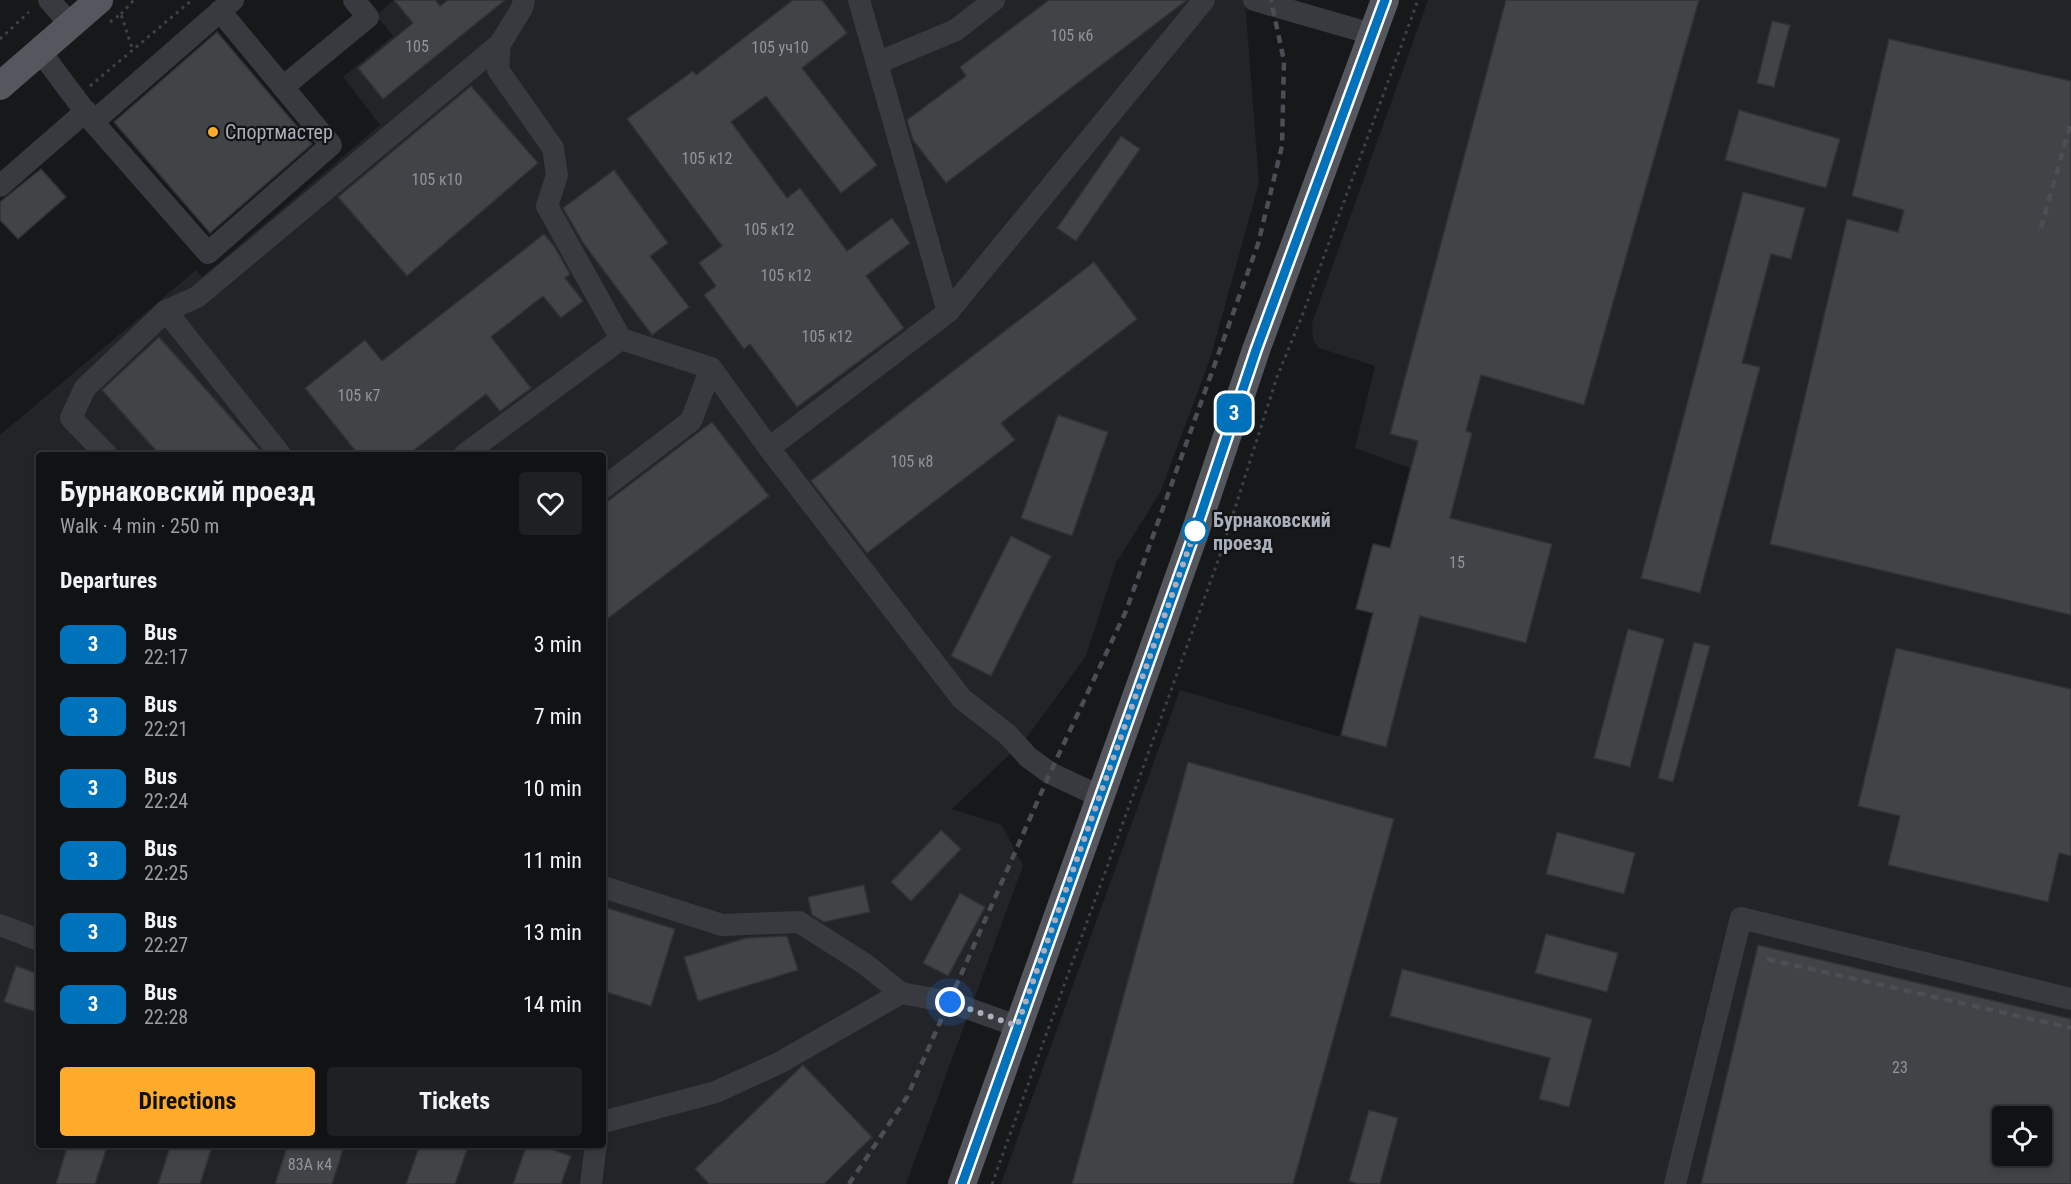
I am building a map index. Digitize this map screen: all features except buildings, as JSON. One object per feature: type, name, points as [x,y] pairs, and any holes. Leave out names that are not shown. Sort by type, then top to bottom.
[{"type":"main road","points":[[962,1184],[1195,532],[1256,350],[1385,0]]},
{"type":"main road","points":[[0,86],[40,51],[62,9]]},
{"type":"main road","points":[[0,60],[62,9],[108,13]]},
{"type":"lane","points":[[283,87],[368,17],[354,0]]},
{"type":"lane","points":[[104,452],[71,418],[85,388],[166,311],[197,297],[500,44],[522,8],[524,0]]},
{"type":"lane","points":[[859,0],[948,312]]},
{"type":"lane","points":[[877,63],[956,30],[994,0]]},
{"type":"lane","points":[[769,448],[948,312],[1204,0]]},
{"type":"lane","points":[[1254,0],[1372,34]]},
{"type":"lane","points":[[0,186],[85,110],[227,6],[283,87],[331,145],[208,253],[85,110],[40,51]]},
{"type":"lane","points":[[500,44],[498,70],[553,148],[557,175],[547,206],[621,339],[711,368],[769,448],[962,699],[1007,734],[1028,757],[1050,773],[1101,797]]},
{"type":"lane","points":[[166,311],[278,452]]},
{"type":"lane","points":[[468,452],[621,339]]},
{"type":"lane","points":[[606,486],[691,421],[711,368]]},
{"type":"lane","points":[[606,888],[722,925],[799,922],[865,964],[901,993],[950,1002],[1017,1026]]},
{"type":"lane","points":[[1675,1184],[1741,918],[2071,999]]},
{"type":"lane","points":[[0,925],[36,939]]},
{"type":"lane","points":[[606,1121],[716,1092],[781,1062],[901,993]]},
{"type":"lane","points":[[591,1184],[596,1148]]},
{"type":"path","points":[[133,51],[108,13],[135,0]]},
{"type":"path","points":[[85,110],[133,51],[192,0]]},
{"type":"path","points":[[992,1184],[1219,558],[1277,377],[1302,316],[1418,0]]},
{"type":"path","points":[[0,39],[29,12]]},
{"type":"shaded area","points":[[394,0],[1245,0],[1259,183],[1210,359],[1160,493],[1116,563],[1086,656],[1025,740],[952,809],[1002,825],[1023,866],[906,1184],[0,1184],[0,435],[196,270],[202,277],[380,125],[343,77],[393,36],[376,15]]},
{"type":"shaded area","points":[[1428,0],[2071,0],[2071,1184],[1001,1184],[1180,690],[1340,737],[1410,468],[1355,448],[1375,366],[1319,348],[1313,340],[1312,323]]},
{"type":"railway","points":[[849,1184],[907,1097],[1050,773],[1126,611],[1258,244],[1282,146],[1284,61],[1271,0]]},
{"type":"railway","points":[[2041,228],[2071,122]]},
{"type":"railway","points":[[1767,959],[2071,1028]]},
{"type":"bus line","name":"3","points":[[962,1184],[1195,532],[1256,350],[1385,0]]},
{"type":"place","name":"Спортмастер","points":[[213,132]]},
{"type":"place","name":"Бурнаковский проезд","points":[[1195,531]]},
{"type":"route","points":[[950,1002],[1017,1026],[1195,531]]}]
